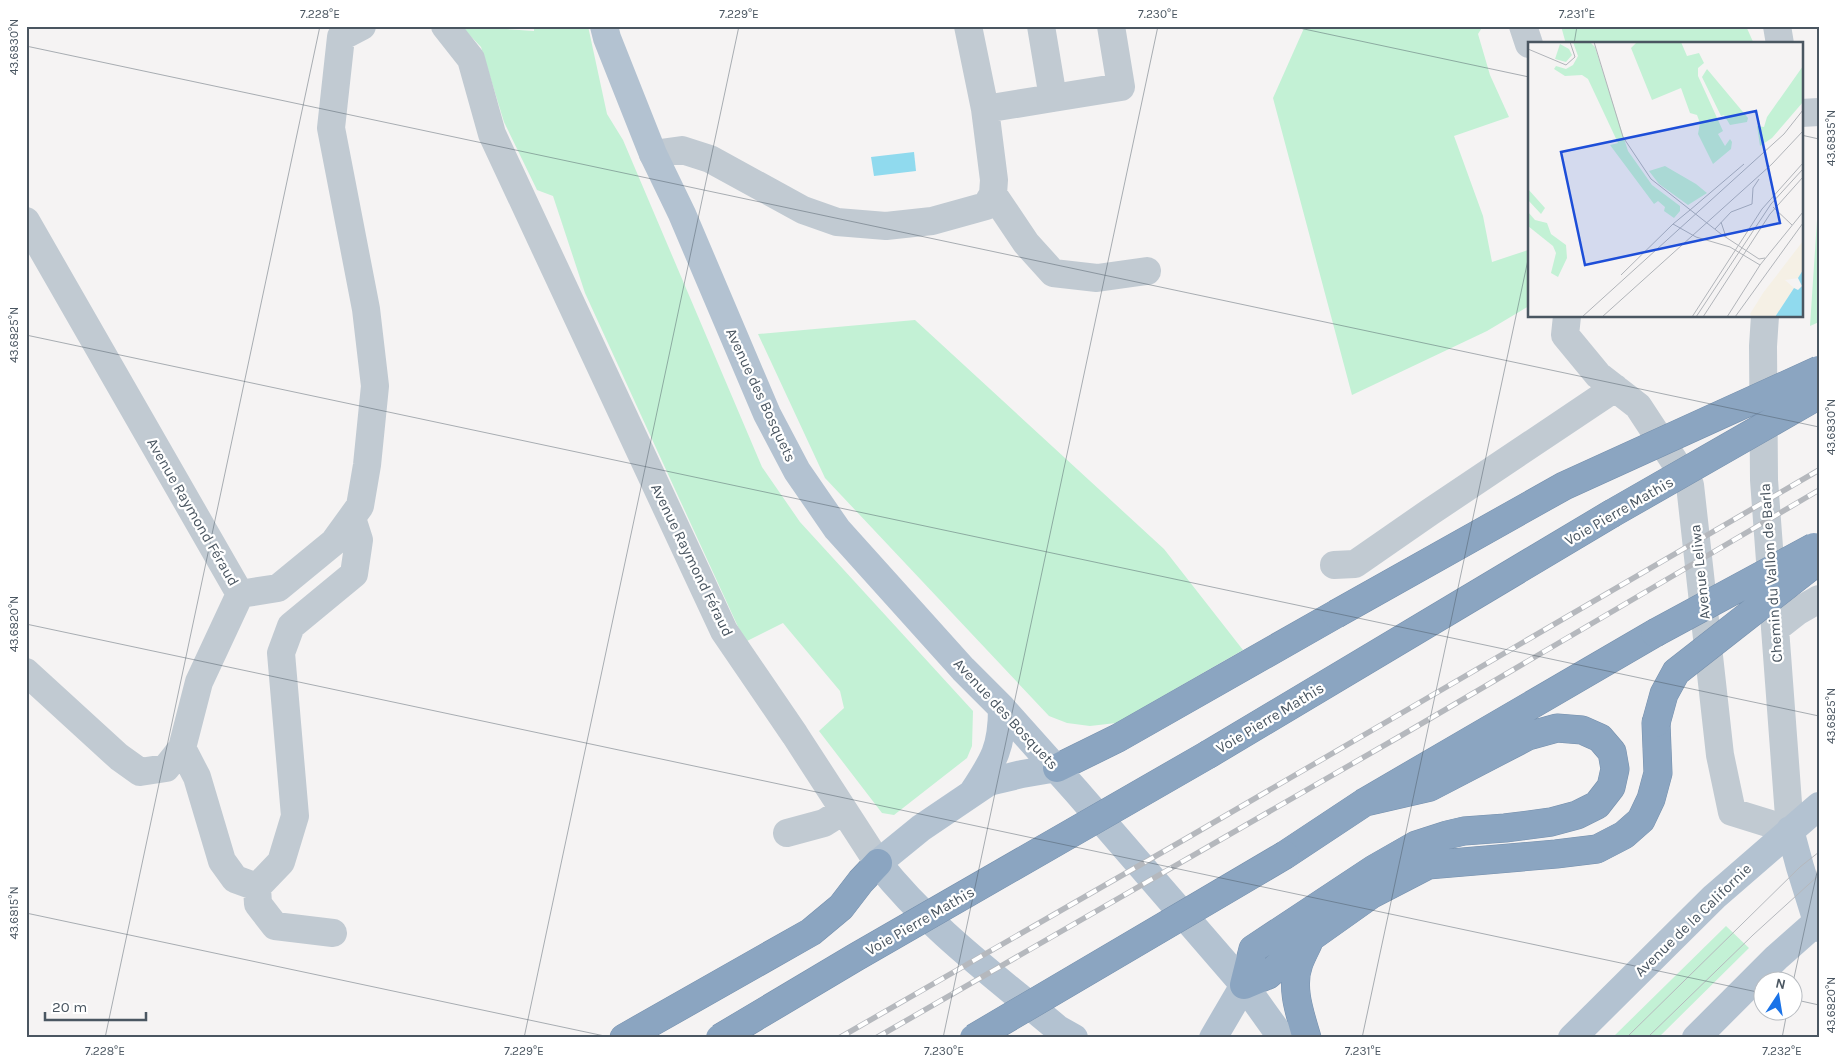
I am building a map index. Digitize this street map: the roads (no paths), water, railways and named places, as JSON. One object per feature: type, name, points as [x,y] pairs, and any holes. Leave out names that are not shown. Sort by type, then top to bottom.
[{"type":"highway","points":[[1057,768],[1118,738],[1564,486],[1819,370]]},
{"type":"highway","name":"Voie Pierre Mathis","points":[[720,1038],[856,957],[1209,754],[1611,514],[1819,394]]},
{"type":"highway","points":[[974,1038],[1285,855],[1365,802],[1656,634],[1819,544]]},
{"type":"highway","points":[[1244,985],[1268,975],[1310,938],[1372,894],[1428,865],[1597,849],[1624,835],[1641,820],[1651,799],[1658,773],[1656,723],[1664,694],[1676,672],[1819,560]]},
{"type":"highway","points":[[1244,985],[1253,949],[1374,869],[1416,845],[1447,835],[1464,831],[1542,823],[1577,816],[1597,805],[1611,788],[1615,769],[1612,752],[1600,738],[1582,730],[1557,728],[1528,736],[1430,787],[1365,802]]},
{"type":"highway","points":[[624,1038],[811,932],[841,907],[878,863]]},
{"type":"highway","points":[[1307,1038],[1299,1010],[1295,981],[1298,964],[1310,938]]},
{"type":"main road","name":"Avenue des Bosquets","points":[[604,26],[653,154],[682,214],[767,414],[797,471],[837,529],[963,670],[1002,708],[1057,768],[1244,985],[1282,1038]]},
{"type":"main road","points":[[972,794],[992,763],[999,745],[1002,708]]},
{"type":"main road","points":[[878,863],[921,828],[989,782],[1057,768]]},
{"type":"main road","name":"Avenue de la Californie","points":[[1572,1038],[1714,897],[1819,806]]},
{"type":"main road","points":[[1696,1038],[1776,958],[1818,923],[1790,830]]},
{"type":"main road","name":"Avenue Raymond Féraud","points":[[878,863],[900,890],[949,938],[1058,1028],[1074,1038]]},
{"type":"main road","points":[[1213,1038],[1244,985]]},
{"type":"street","name":"Avenue Raymond Féraud","points":[[446,26],[471,59],[492,134],[724,631],[795,735],[878,863]]},
{"type":"street","points":[[968,26],[985,109],[994,194],[1026,243],[1053,273],[1097,278],[1147,271]]},
{"type":"street","points":[[1041,26],[1053,98]]},
{"type":"street","points":[[985,109],[1121,87],[1111,26]]},
{"type":"street","points":[[1523,26],[1528,42]]},
{"type":"street","points":[[1777,26],[1780,42]]},
{"type":"street","name":"Avenue Raymond Féraud","points":[[26,221],[240,594],[278,588],[334,542],[360,506],[366,474],[375,386],[366,309],[331,128],[347,30]]},
{"type":"street","points":[[1802,112],[1819,112]]},
{"type":"street","points":[[653,154],[682,150],[710,159],[803,210],[837,222],[886,226],[932,221],[986,206],[994,194]]},
{"type":"street","name":"Avenue Leliwa","points":[[1567,318],[1565,335],[1598,375],[1638,406],[1690,485],[1720,755],[1732,812],[1790,830]]},
{"type":"street","name":"Chemin du Vallon de Barla","points":[[1765,318],[1763,346],[1764,480],[1790,830]]},
{"type":"street","points":[[1334,565],[1355,564],[1615,388]]},
{"type":"street","points":[[333,933],[275,926],[258,904],[257,887],[281,862],[296,816],[281,653],[291,626],[354,574],[359,540],[352,518]]},
{"type":"street","points":[[26,672],[119,757],[140,772],[166,768],[182,748],[199,682],[240,594]]},
{"type":"street","points":[[1776,629],[1798,611],[1819,599]]},
{"type":"street","points":[[182,748],[197,777],[222,861],[235,879],[257,887]]},
{"type":"street","points":[[787,833],[824,823],[843,811]]},
{"type":"water","points":[[914,152],[916,171],[874,176],[871,157]]},
{"type":"tram line","points":[[1626,1038],[1800,867],[1819,852]]},
{"type":"tram line","points":[[1647,1038],[1753,935],[1819,875]]},
{"type":"railway","points":[[839,1038],[1819,470]]},
{"type":"railway","points":[[876,1038],[1397,738],[1819,490]]}]
